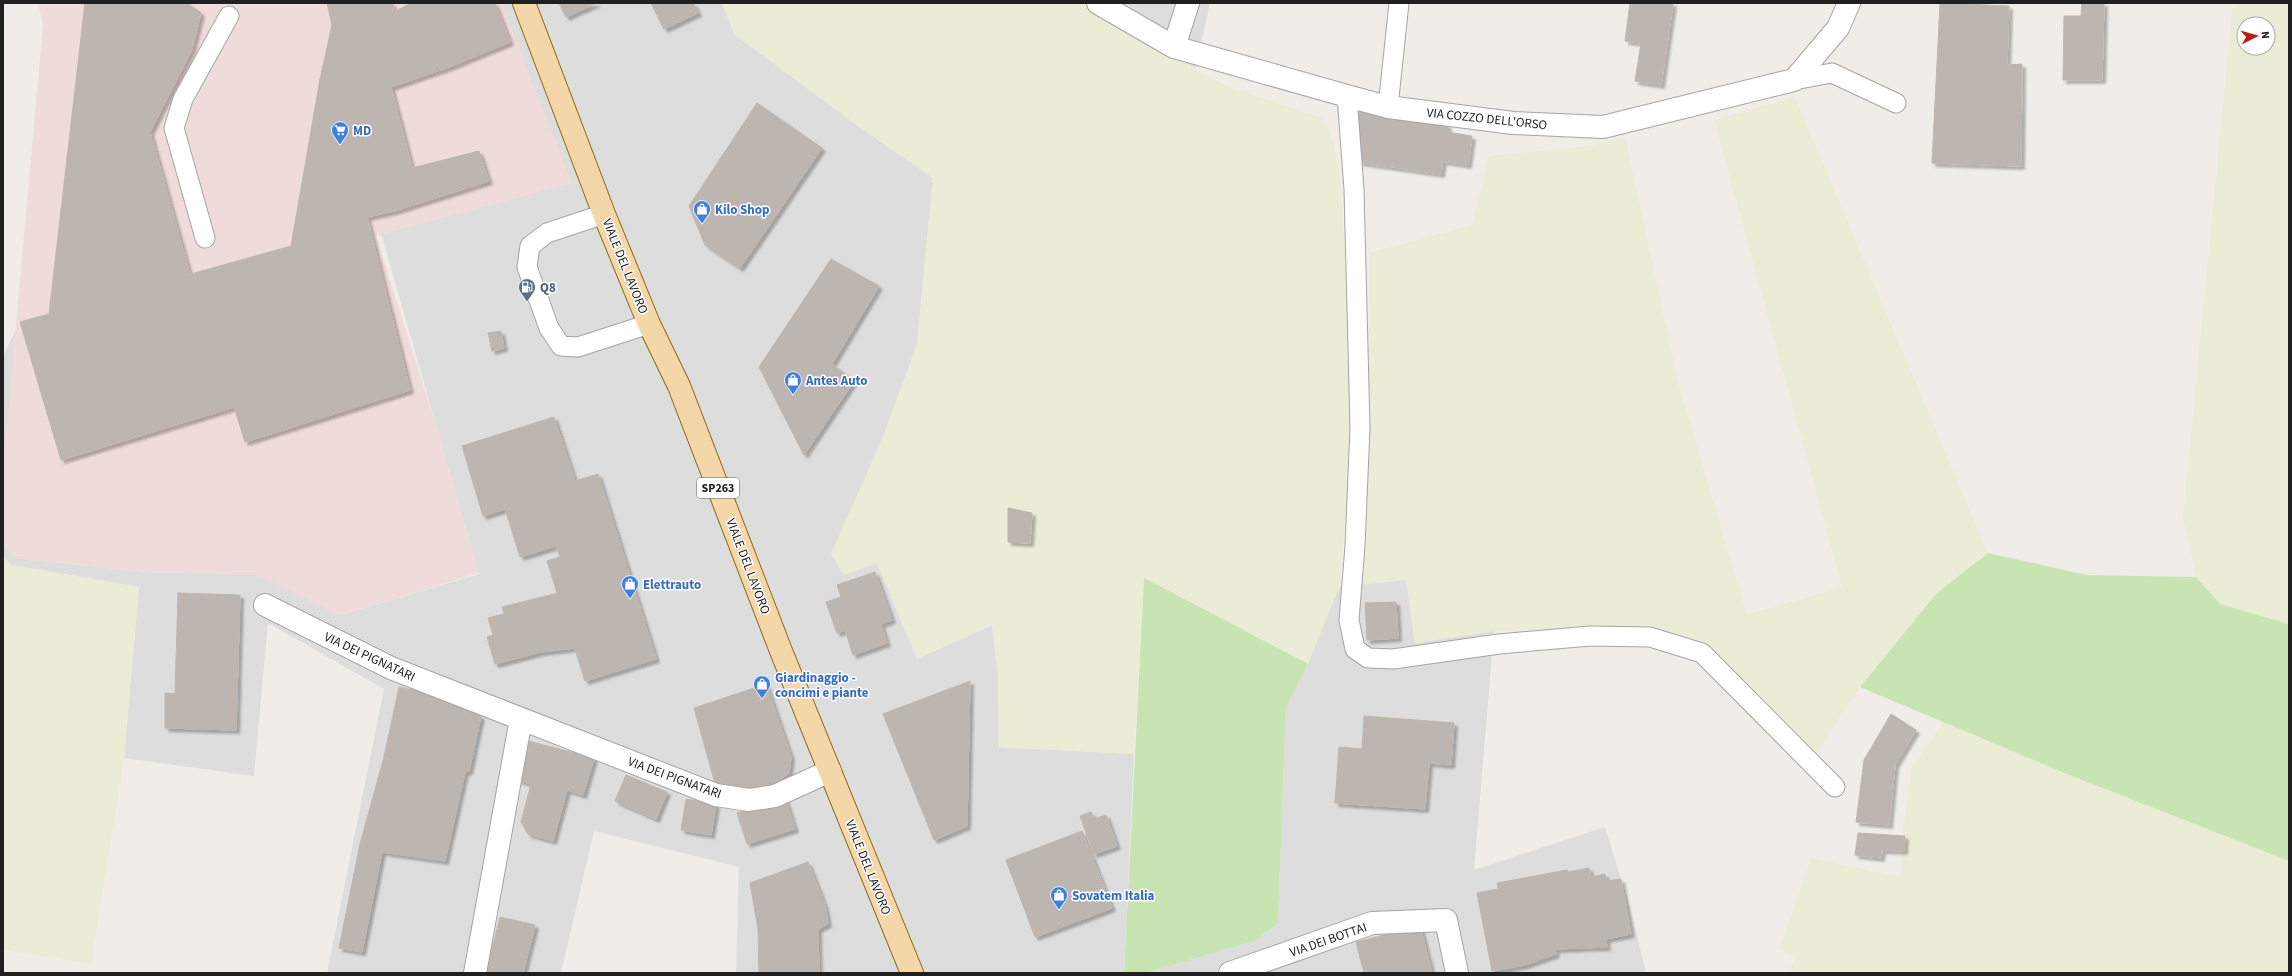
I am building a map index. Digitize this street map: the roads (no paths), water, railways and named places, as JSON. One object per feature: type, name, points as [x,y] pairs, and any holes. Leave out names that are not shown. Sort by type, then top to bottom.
[{"type":"main road","name":"VIALE DEL LAVORO","points":[[524,3],[604,214],[650,324],[679,386],[830,771],[912,973]]},
{"type":"street","name":"VIA COZZO DELL'ORSO","points":[[1098,3],[1174,47],[1347,96],[1388,106],[1513,123],[1603,127],[1794,80]]},
{"type":"street","points":[[1174,47],[1188,3]]},
{"type":"street","points":[[1794,80],[1838,28],[1849,3]]},
{"type":"street","name":"VIA DEI PIGNATARI","points":[[265,605],[391,668],[716,795],[749,800],[775,796],[830,771]]},
{"type":"street","points":[[475,973],[522,718]]},
{"type":"street","name":"VIA DEI BOTTAI","points":[[1230,973],[1372,923],[1446,920],[1457,973]]},
{"type":"lane","points":[[1388,106],[1399,3]]},
{"type":"lane","points":[[205,238],[174,128],[183,99],[229,16]]},
{"type":"lane","points":[[1794,80],[1832,73],[1896,103]]},
{"type":"lane","points":[[1347,96],[1354,189],[1360,428],[1349,620],[1355,649],[1368,658],[1393,659],[1499,644],[1590,636],[1650,637],[1702,653],[1835,787]]},
{"type":"lane","points":[[604,214],[547,233],[530,246],[527,267],[549,328],[560,346],[578,348],[650,324]]},
{"type":"place","name":"MD","points":[[340,145]]},
{"type":"place","name":"Kilo Shop","points":[[702,224]]},
{"type":"place","name":"Q8","points":[[527,302]]},
{"type":"place","name":"Antes Auto","points":[[793,395]]},
{"type":"place","name":"Elettrauto","points":[[630,599]]},
{"type":"place","name":"Giardinaggio - concimi e piante","points":[[762,699]]},
{"type":"place","name":"Sovatem Italia","points":[[1059,910]]}]
